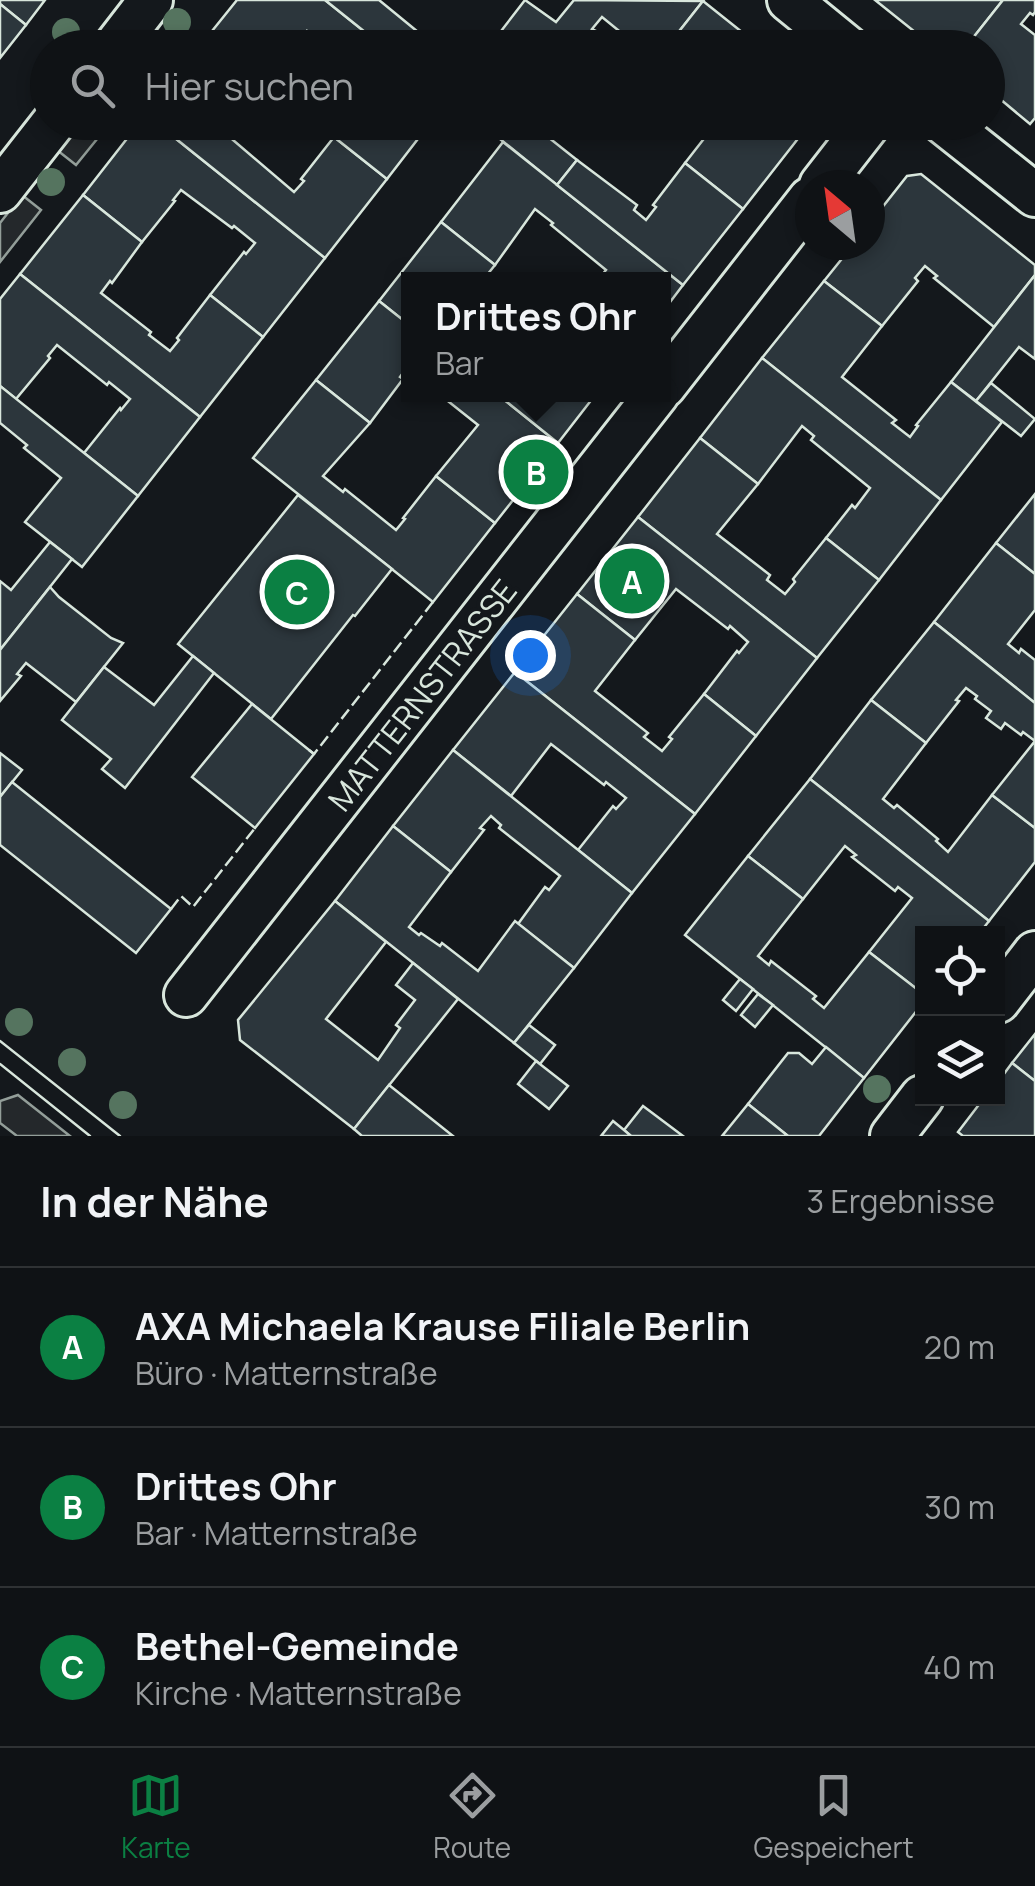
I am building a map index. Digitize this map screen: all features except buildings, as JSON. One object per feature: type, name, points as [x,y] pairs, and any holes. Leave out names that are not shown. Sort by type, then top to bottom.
[{"type":"street","points":[[128,30],[152,0]]},
{"type":"street","points":[[789,0],[826,30]]},
{"type":"street","points":[[0,191],[40,140]]},
{"type":"street","points":[[833,170],[856,140]]},
{"type":"street","points":[[966,140],[1035,195]]},
{"type":"street","points":[[671,377],[795,218]]},
{"type":"street","name":"MATTERNSTRASSE","points":[[186,995],[651,402]]},
{"type":"street","points":[[1005,992],[1035,953]]},
{"type":"street","points":[[892,1136],[915,1106]]},
{"type":"shaded area","points":[[65,140],[96,140],[76,165],[57,150]]},
{"type":"shaded area","points":[[22,195],[41,210],[0,262],[0,223]]},
{"type":"shaded area","points":[[18,1095],[70,1136],[17,1136],[0,1123],[0,1101]]},
{"type":"tram line","points":[[0,1041],[120,1136]]},
{"type":"tram line","points":[[0,1064],[90,1136]]},
{"type":"fence","points":[[309,750],[314,754],[433,602]]},
{"type":"fence","points":[[171,909],[181,896],[193,907],[255,828]]},
{"type":"place","name":"Drittes Ohr","points":[[536,472]]},
{"type":"place","name":"AXA Michaela Krause Filiale Berlin","points":[[632,581]]},
{"type":"place","name":"Bethel-Gemeinde","points":[[297,592]]}]
